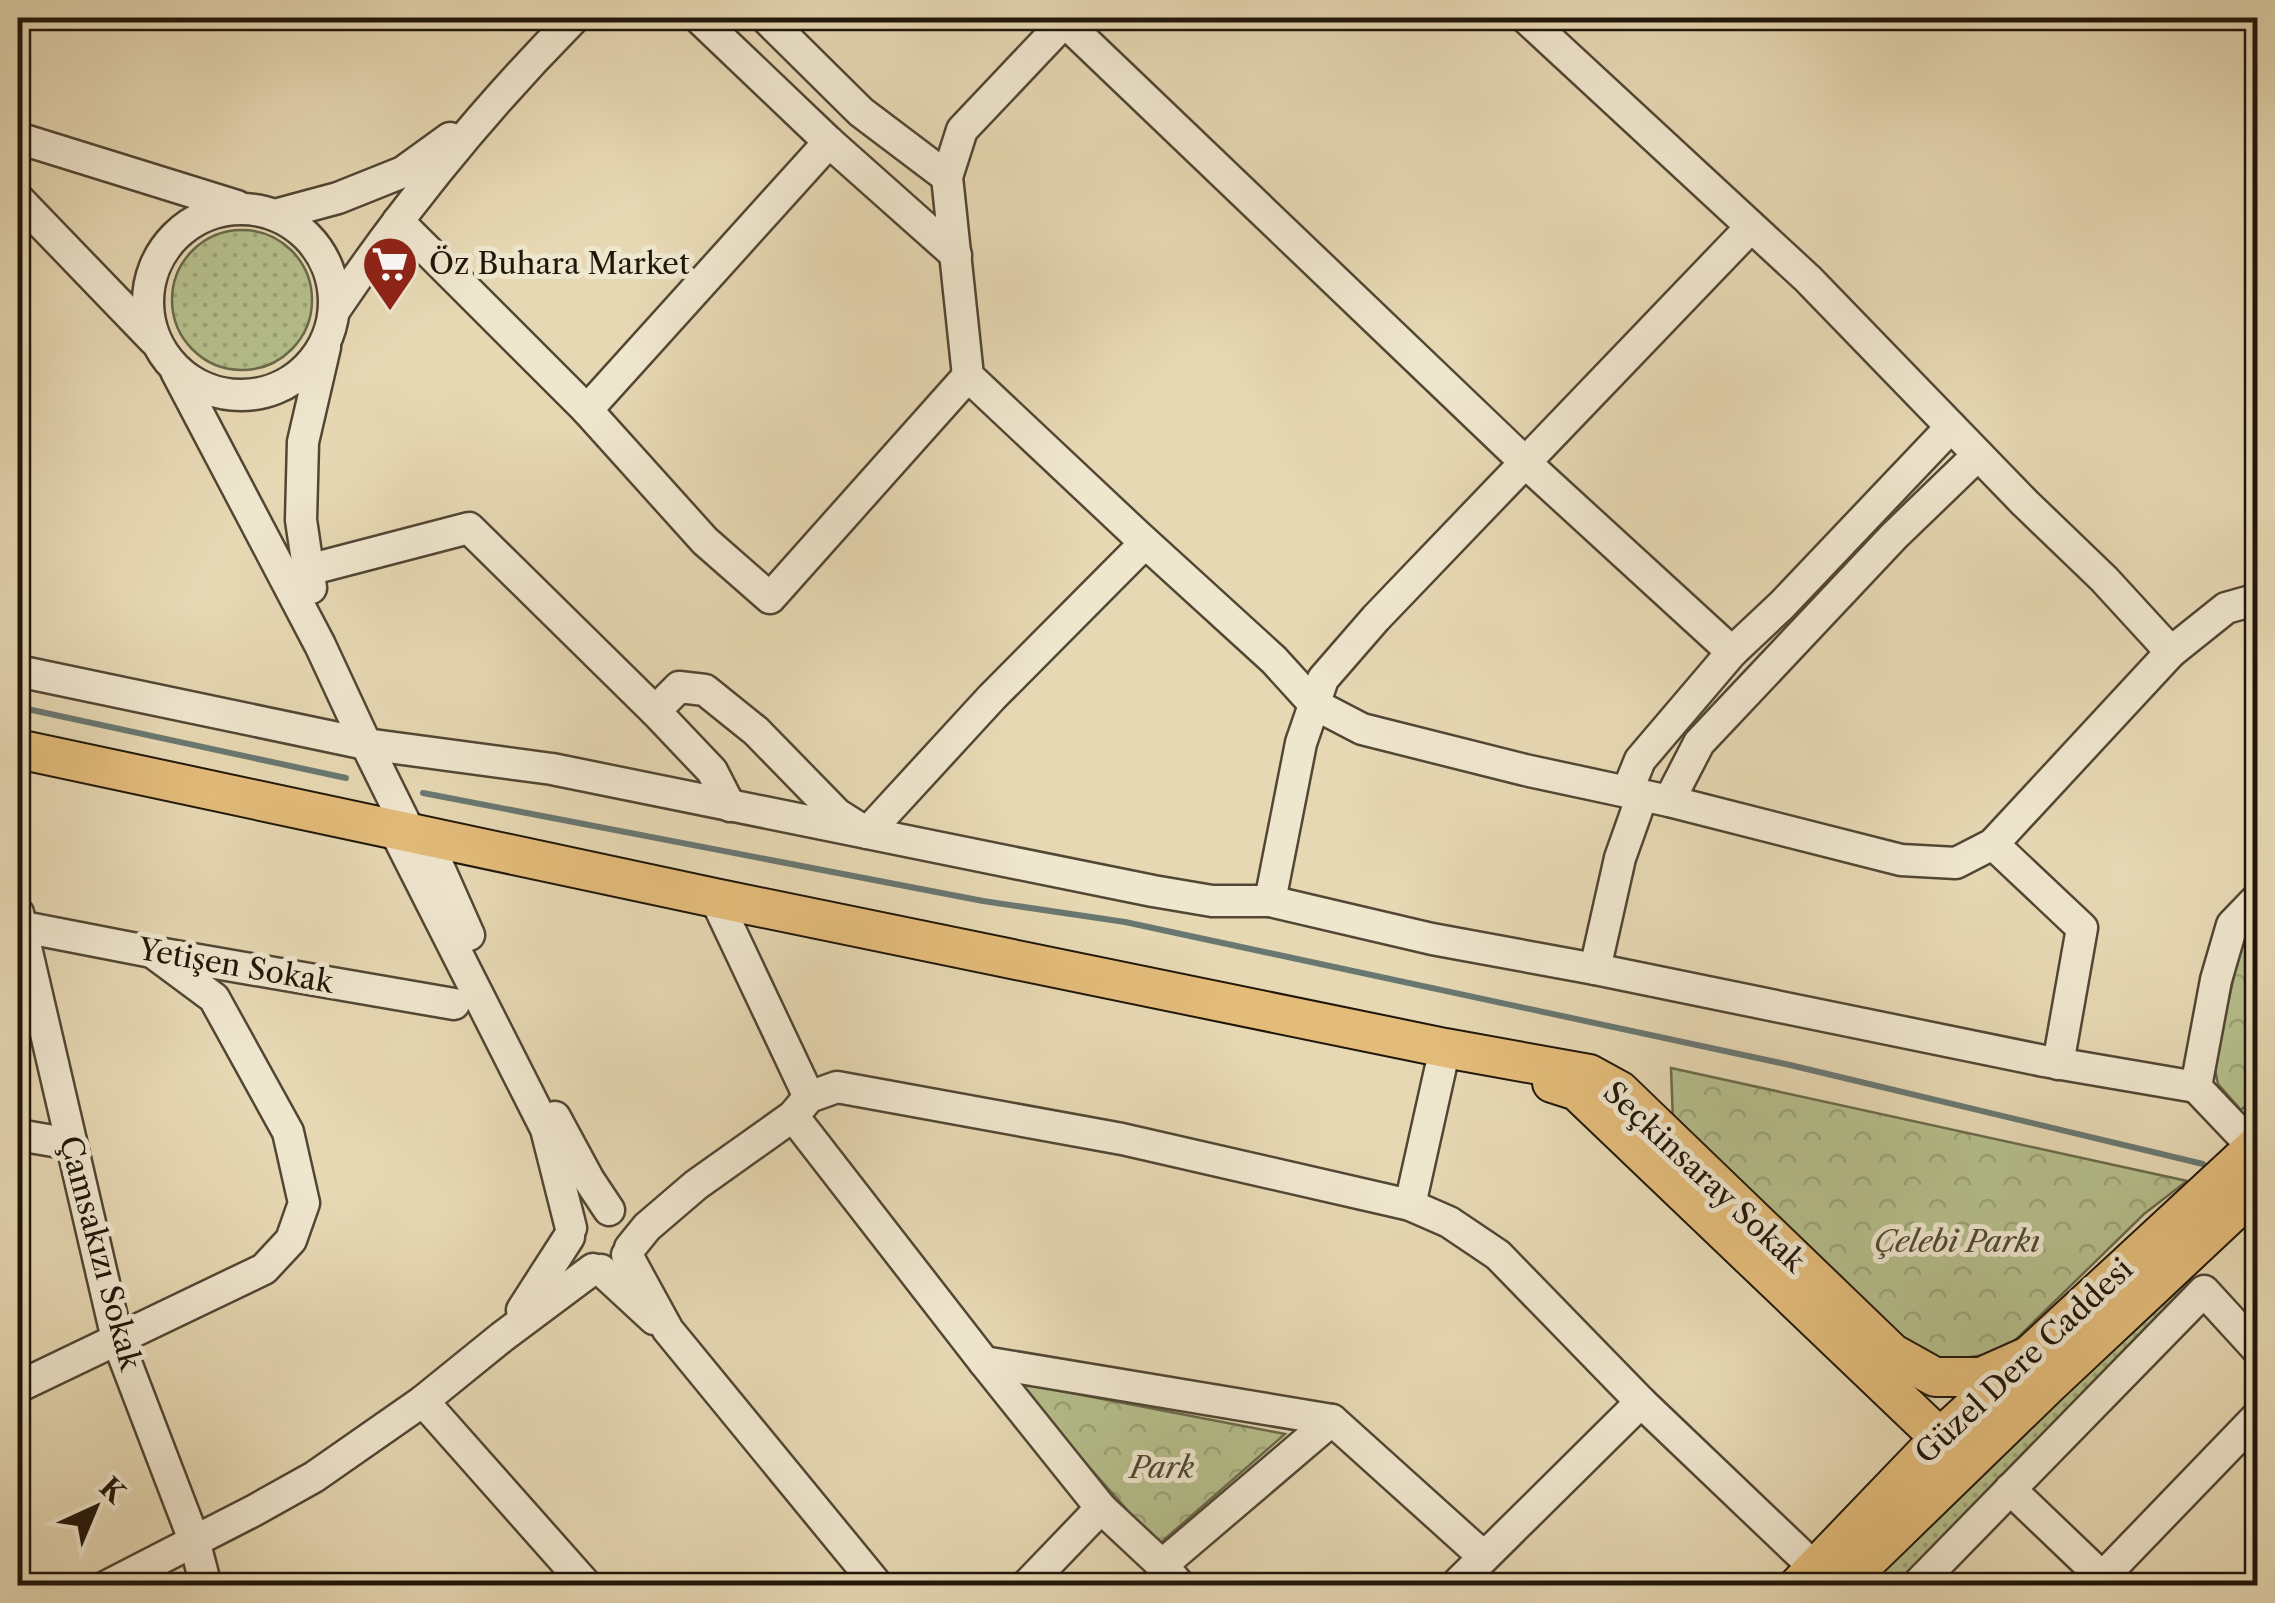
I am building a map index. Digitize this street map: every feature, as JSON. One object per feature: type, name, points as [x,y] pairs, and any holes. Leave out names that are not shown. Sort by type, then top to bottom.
[{"type":"main road","points":[[18,749],[714,898],[1445,1048]]},
{"type":"main road","name":"Seçkinsaray Sokak","points":[[1445,1048],[1589,1074],[1620,1091],[1892,1353],[1935,1376],[1980,1377],[2026,1357]]},
{"type":"main road","name":"Seçkinsaray Sokak","points":[[1445,1048],[1577,1090],[1940,1438]]},
{"type":"main road","name":"Güzel Dere Caddesi","points":[[1818,1581],[1940,1438],[2255,1146]]},
{"type":"main road","name":"Güzel Dere Caddesi","points":[[1818,1581],[2248,1206]]},
{"type":"street","points":[[699,18],[829,142],[956,255]]},
{"type":"street","points":[[766,18],[861,112],[948,177]]},
{"type":"street","points":[[1526,18],[1808,279],[2171,652]]},
{"type":"street","points":[[1732,652],[1524,462],[1066,20],[962,130],[948,177],[968,376],[1274,660],[1314,704],[1362,730],[1901,860],[1956,863],[1994,844],[2171,652],[2226,608],[2258,599]]},
{"type":"street","points":[[18,198],[195,383],[243,396],[267,392],[290,382],[309,366],[330,326],[421,189],[559,22]]},
{"type":"street","points":[[275,215],[338,198],[403,172],[485,114]]},
{"type":"street","points":[[18,138],[275,215],[301,230],[321,253],[332,282],[330,326],[303,442],[301,520],[320,646]]},
{"type":"street","points":[[587,410],[829,142]]},
{"type":"street","points":[[244,208],[213,212],[184,227],[162,250],[150,280],[148,312],[167,357],[320,646],[529,1069],[589,1180],[630,1229],[613,1261]]},
{"type":"street","points":[[398,221],[587,410],[705,540],[770,598],[968,376]]},
{"type":"street","points":[[1270,902],[1302,744],[1323,679],[1376,618],[1751,227]]},
{"type":"street","points":[[1646,796],[1640,760],[1732,652],[1952,427]]},
{"type":"street","points":[[1595,969],[1620,858],[1646,796],[1894,536],[1978,455]]},
{"type":"street","points":[[308,570],[469,528],[655,710],[712,771],[730,806]]},
{"type":"street","points":[[867,833],[992,697],[1145,543]]},
{"type":"street","points":[[18,671],[366,744],[552,769],[1153,891],[1212,901],[1270,902],[2058,1064],[2196,1086],[2255,1146]]},
{"type":"street","points":[[655,710],[678,687],[705,690],[756,731],[837,814],[867,833]]},
{"type":"street","points":[[410,832],[546,1129],[570,1246],[578,1261],[613,1261]]},
{"type":"street","points":[[1994,844],[2082,928],[2058,1064]]},
{"type":"street","points":[[714,898],[801,1107],[984,1362],[1102,1508],[1171,1575],[1332,1420]]},
{"type":"street","points":[[2196,1086],[2216,980],[2232,925],[2258,898]]},
{"type":"street","name":"Yetişen Sokak","points":[[18,922],[152,952],[454,1004]]},
{"type":"street","name":"Çamsakızı Sokak","points":[[18,922],[117,1339],[194,1540],[206,1586]]},
{"type":"street","points":[[18,1386],[264,1269],[291,1240],[304,1203],[288,1132],[214,998],[152,952]]},
{"type":"street","points":[[1410,1205],[1445,1048]]},
{"type":"street","points":[[107,1586],[314,1477],[423,1402],[502,1337],[613,1261],[696,1185],[801,1107],[837,1087],[1122,1139],[1410,1205],[1449,1222],[1498,1255],[1818,1581]]},
{"type":"street","points":[[18,1136],[71,1144]]},
{"type":"street","points":[[502,1337],[557,1258],[580,1216],[601,1208],[613,1212],[650,1207],[696,1185]]},
{"type":"street","points":[[613,1261],[878,1586]]},
{"type":"street","points":[[1916,1586],[2204,1291],[2258,1350]]},
{"type":"street","points":[[984,1362],[1332,1420],[1484,1558]]},
{"type":"street","points":[[423,1402],[585,1585]]},
{"type":"street","points":[[1455,1586],[1641,1402]]},
{"type":"street","points":[[2010,1489],[2108,1580],[2258,1416]]},
{"type":"street","points":[[1026,1586],[1102,1508]]},
{"type":"green space","points":[[242,230],[269,235],[291,251],[307,273],[312,300],[307,327],[291,349],[269,365],[242,370],[215,365],[193,349],[177,327],[172,300],[177,273],[193,251],[215,235]]},
{"type":"green space","points":[[2257,916],[2257,1096],[2241,1110],[2218,1084],[2214,1065],[2239,953]]},
{"type":"green space","name":"Çelebi Parkı","points":[[1671,1068],[2187,1181],[2144,1214],[2003,1352],[1951,1360],[1915,1352],[1673,1122]]},
{"type":"green space","points":[[2183,1273],[2199,1288],[1909,1585],[1864,1582]]},
{"type":"green space","name":"Park","points":[[1014,1382],[1285,1434],[1158,1545]]},
{"type":"waterway","points":[[18,707],[346,778]]},
{"type":"waterway","points":[[423,793],[983,901],[1125,922],[1790,1065],[2203,1164]]},
{"type":"place","name":"Öz Buhara Market","points":[[390,313]]}]
